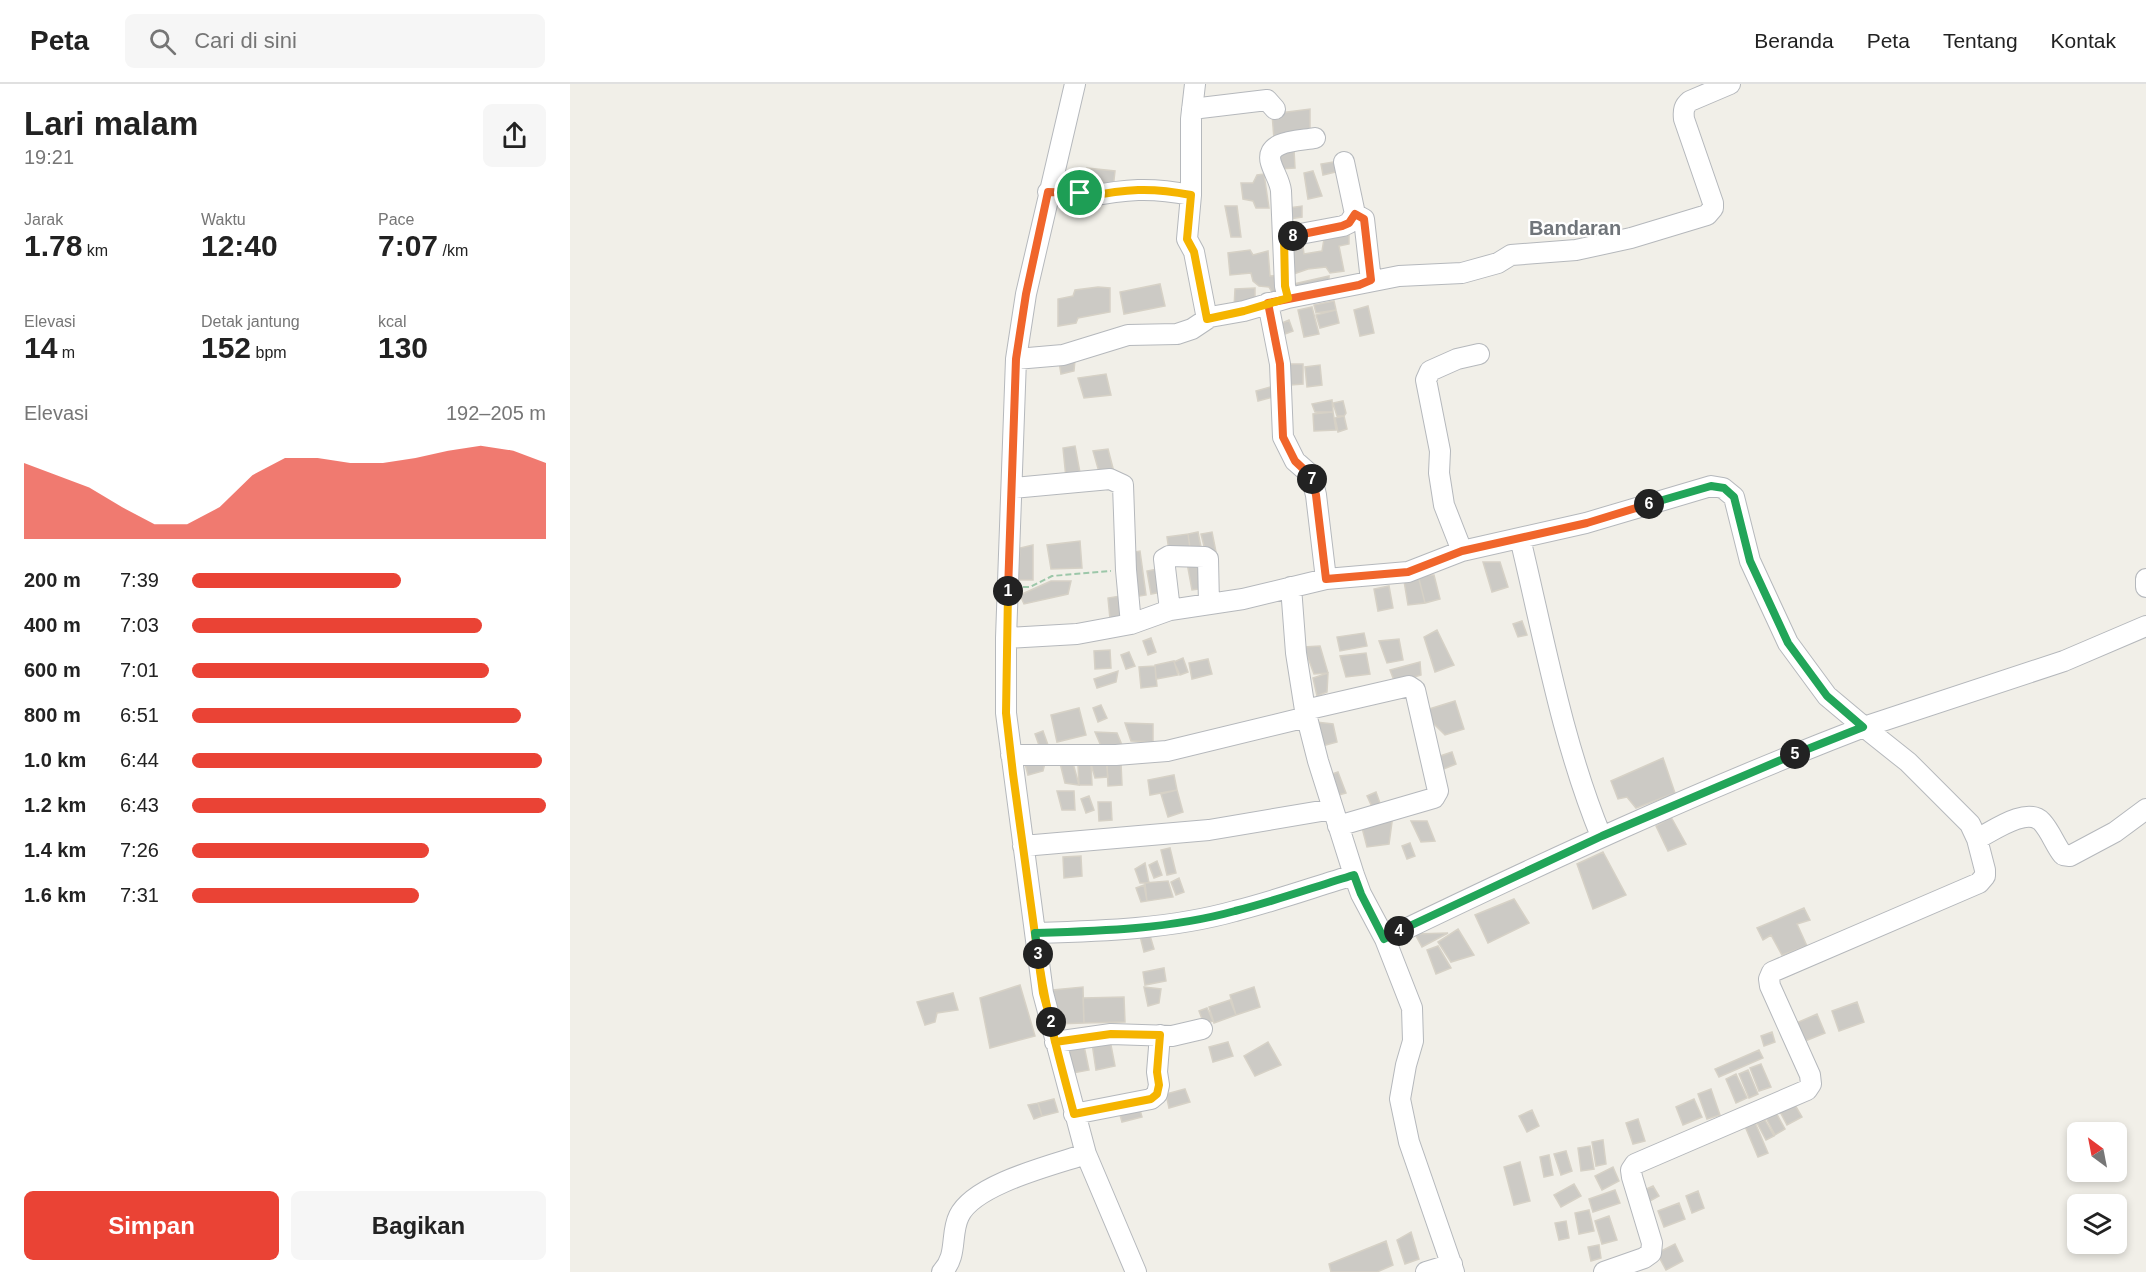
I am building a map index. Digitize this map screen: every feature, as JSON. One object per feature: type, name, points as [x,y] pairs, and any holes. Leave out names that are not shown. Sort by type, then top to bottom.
[{"type":"street","points":[[1075,84],[1026,294],[1016,359],[1006,638],[1006,713],[1043,993],[1086,1154],[1136,1272]]},
{"type":"street","points":[[1195,84],[1187,239],[1194,252],[1207,319]]},
{"type":"street","points":[[1016,359],[1063,355],[1128,335],[1177,334],[1192,329],[1207,319],[1288,298],[1359,285],[1371,280],[1399,276],[1462,273],[1498,263],[1511,255],[1576,250],[1631,238],[1707,215],[1713,208],[1713,203],[1683,111],[1690,100],[1730,84]]},
{"type":"street","points":[[1192,109],[1271,98]]},
{"type":"street","points":[[1288,298],[1285,286],[1280,182],[1272,164],[1271,151],[1280,144],[1315,138]]},
{"type":"street","points":[[1284,237],[1349,223],[1355,214],[1344,162]]},
{"type":"street","points":[[1048,192],[1080,193],[1086,197],[1122,190],[1163,189],[1191,195]]},
{"type":"street","points":[[1355,214],[1364,219],[1371,280]]},
{"type":"street","points":[[1268,303],[1280,364],[1283,437],[1295,461],[1311,476],[1316,495],[1326,579]]},
{"type":"street","points":[[1462,551],[1444,505],[1439,474],[1440,451],[1426,380],[1430,371],[1457,359],[1479,354]]},
{"type":"street","points":[[1013,488],[1110,479],[1123,485],[1126,570],[1131,624]]},
{"type":"street","points":[[1006,638],[1077,634],[1131,624],[1170,610],[1326,579],[1408,572],[1462,551],[1587,523],[1711,486],[1724,488],[1734,497],[1750,561],[1788,643],[1827,696],[1908,762],[1970,824],[1977,839],[1985,876],[1979,883],[1772,972],[1769,979],[1770,986],[1810,1075],[1811,1084],[1807,1090],[1635,1164],[1631,1170],[1632,1178],[1653,1243],[1651,1253],[1644,1258],[1604,1272]]},
{"type":"street","points":[[1520,538],[1554,686],[1587,800],[1602,836]]},
{"type":"street","points":[[1170,610],[1164,559],[1169,556],[1205,556],[1208,559],[1209,604]]},
{"type":"street","points":[[2146,579],[2146,587]]},
{"type":"street","points":[[1291,587],[1296,653],[1306,713],[1335,817],[1361,894],[1384,939],[1412,1008],[1413,1041],[1400,1099],[1423,1187],[1453,1268],[1426,1272]]},
{"type":"street","points":[[1384,939],[1602,836],[1760,767],[1863,727],[2064,662],[2146,626]]},
{"type":"street","points":[[1011,755],[1116,755],[1167,751],[1409,686],[1415,690],[1438,791],[1434,798],[1335,817],[1023,846]]},
{"type":"street","points":[[1977,839],[2020,817],[2032,816],[2041,821],[2063,855],[2070,856],[2115,832],[2146,809]]},
{"type":"street","points":[[1035,933],[1097,932],[1197,919],[1234,912],[1354,875]]},
{"type":"street","points":[[1055,1042],[1111,1034],[1172,1036],[1202,1029]]},
{"type":"street","points":[[1074,1114],[1151,1099],[1157,1094],[1160,1035]]},
{"type":"street","points":[[942,1272],[949,1265],[957,1218],[965,1206],[977,1196],[1000,1183],[1086,1154]]},
{"type":"path","points":[[1008,588],[1030,587],[1052,576],[1126,570]]},
{"type":"building","points":[[1310,109],[1310,135],[1274,139],[1272,114]]},
{"type":"building","points":[[1294,150],[1295,168],[1278,169],[1276,151]]},
{"type":"building","points":[[1340,161],[1340,171],[1323,175],[1321,164]]},
{"type":"building","points":[[1087,168],[1115,171],[1113,189],[1085,188]]},
{"type":"building","points":[[1313,171],[1322,196],[1308,199],[1304,173]]},
{"type":"building","points":[[1264,174],[1269,208],[1256,208],[1253,201],[1243,199],[1241,183],[1253,183],[1257,175]]},
{"type":"building","points":[[1225,206],[1237,206],[1241,237],[1231,237]]},
{"type":"building","points":[[1302,206],[1302,217],[1290,219],[1289,208]]},
{"type":"building","points":[[1349,235],[1349,244],[1339,246],[1344,271],[1330,273],[1326,267],[1308,269],[1291,275],[1290,249],[1303,246],[1304,254],[1322,251],[1324,239]]},
{"type":"building","points":[[1250,250],[1253,255],[1268,251],[1270,276],[1281,275],[1282,291],[1272,292],[1269,287],[1259,286],[1253,281],[1251,273],[1230,275],[1228,253]]},
{"type":"building","points":[[1329,276],[1329,286],[1293,293],[1293,284]]},
{"type":"building","points":[[1160,284],[1165,306],[1124,314],[1120,292]]},
{"type":"building","points":[[1110,288],[1110,312],[1078,318],[1076,323],[1058,326],[1058,299],[1073,296],[1075,290]]},
{"type":"building","points":[[1255,288],[1255,303],[1234,308],[1235,289]]},
{"type":"building","points":[[1334,301],[1336,310],[1316,313],[1314,305]]},
{"type":"building","points":[[1368,306],[1374,333],[1360,336],[1354,310]]},
{"type":"building","points":[[1312,307],[1319,334],[1304,337],[1298,310]]},
{"type":"building","points":[[1336,310],[1339,323],[1320,328],[1316,315]]},
{"type":"building","points":[[1289,320],[1293,331],[1285,334],[1282,323]]},
{"type":"building","points":[[1075,360],[1074,371],[1061,374],[1059,362]]},
{"type":"building","points":[[1284,364],[1303,364],[1303,384],[1291,385]]},
{"type":"building","points":[[1320,365],[1322,385],[1307,387],[1305,367]]},
{"type":"building","points":[[1106,374],[1111,395],[1084,398],[1078,378]]},
{"type":"building","points":[[1274,386],[1273,397],[1258,401],[1256,391]]},
{"type":"building","points":[[1332,400],[1333,412],[1315,412],[1312,404]]},
{"type":"building","points":[[1343,401],[1346,413],[1344,416],[1337,416],[1333,403]]},
{"type":"building","points":[[1333,412],[1336,430],[1314,431],[1313,414]]},
{"type":"building","points":[[1344,416],[1347,429],[1338,432],[1335,418]]},
{"type":"building","points":[[1075,446],[1081,478],[1066,478],[1063,448]]},
{"type":"building","points":[[1108,449],[1114,472],[1099,472],[1093,451]]},
{"type":"building","points":[[1198,532],[1202,552],[1190,548],[1188,534]]},
{"type":"building","points":[[1212,532],[1216,552],[1206,554],[1201,534]]},
{"type":"building","points":[[1188,534],[1190,548],[1169,551],[1167,537]]},
{"type":"building","points":[[1080,541],[1082,568],[1051,569],[1047,545]]},
{"type":"building","points":[[1033,545],[1033,580],[1018,580],[1020,548]]},
{"type":"building","points":[[1140,551],[1146,595],[1134,597],[1128,553]]},
{"type":"building","points":[[1201,561],[1205,588],[1192,590],[1187,563]]},
{"type":"building","points":[[1483,562],[1500,562],[1508,587],[1492,592]]},
{"type":"building","points":[[1163,568],[1167,591],[1151,594],[1147,571]]},
{"type":"building","points":[[1418,575],[1434,575],[1440,599],[1425,603]]},
{"type":"building","points":[[1418,575],[1425,603],[1408,605],[1404,581]]},
{"type":"building","points":[[1051,581],[1071,581],[1068,594],[1024,604],[1020,595]]},
{"type":"building","points":[[1389,586],[1393,608],[1378,611],[1374,589]]},
{"type":"building","points":[[1126,595],[1129,618],[1110,619],[1108,598]]},
{"type":"building","points":[[1522,621],[1527,635],[1518,637],[1513,624]]},
{"type":"building","points":[[1437,630],[1454,665],[1435,672],[1424,637]]},
{"type":"building","points":[[1364,633],[1367,646],[1340,651],[1337,637]]},
{"type":"building","points":[[1151,638],[1156,652],[1148,655],[1143,641]]},
{"type":"building","points":[[1399,639],[1403,660],[1387,663],[1379,641]]},
{"type":"building","points":[[1320,646],[1328,673],[1314,674],[1304,647]]},
{"type":"building","points":[[1110,650],[1111,668],[1095,669],[1094,651]]},
{"type":"building","points":[[1129,652],[1135,666],[1126,669],[1121,655]]},
{"type":"building","points":[[1366,653],[1370,674],[1346,677],[1340,656]]},
{"type":"building","points":[[1183,658],[1188,672],[1180,675],[1174,662]]},
{"type":"building","points":[[1208,659],[1212,674],[1192,679],[1189,663]]},
{"type":"building","points":[[1174,661],[1178,675],[1156,679],[1155,665]]},
{"type":"building","points":[[1420,662],[1421,675],[1395,683],[1390,670]]},
{"type":"building","points":[[1155,666],[1157,686],[1141,688],[1139,667]]},
{"type":"building","points":[[1118,671],[1116,682],[1097,688],[1094,679]]},
{"type":"building","points":[[1328,673],[1327,692],[1317,696],[1313,678]]},
{"type":"building","points":[[1455,701],[1464,729],[1445,735],[1432,722],[1429,709]]},
{"type":"building","points":[[1101,705],[1107,718],[1098,722],[1093,708]]},
{"type":"building","points":[[1079,708],[1086,735],[1057,742],[1051,715]]},
{"type":"building","points":[[1316,722],[1333,724],[1337,742],[1322,746]]},
{"type":"building","points":[[1125,723],[1153,724],[1153,742],[1131,741]]},
{"type":"building","points":[[1043,731],[1048,745],[1040,748],[1035,734]]},
{"type":"building","points":[[1095,732],[1117,733],[1122,745],[1101,746]]},
{"type":"building","points":[[1452,752],[1456,764],[1441,770],[1437,757]]},
{"type":"building","points":[[1663,758],[1675,793],[1636,808],[1627,797],[1618,799],[1611,781]]},
{"type":"building","points":[[1046,759],[1043,771],[1028,775],[1024,760]]},
{"type":"building","points":[[1106,760],[1108,777],[1095,778],[1091,764]]},
{"type":"building","points":[[1060,763],[1073,763],[1079,785],[1065,783]]},
{"type":"building","points":[[1121,763],[1122,785],[1108,786],[1107,764]]},
{"type":"building","points":[[1091,764],[1092,785],[1079,785],[1078,765]]},
{"type":"building","points":[[1338,772],[1346,793],[1335,796],[1329,775]]},
{"type":"building","points":[[1174,775],[1177,790],[1150,795],[1148,780]]},
{"type":"building","points":[[1177,790],[1183,812],[1168,817],[1161,794]]},
{"type":"building","points":[[1057,791],[1074,791],[1075,810],[1062,810]]},
{"type":"building","points":[[1376,792],[1381,806],[1373,809],[1367,796]]},
{"type":"building","points":[[1089,796],[1094,810],[1086,813],[1081,799]]},
{"type":"building","points":[[1098,802],[1111,802],[1112,820],[1099,821]]},
{"type":"building","points":[[1393,815],[1389,844],[1367,847],[1361,824]]},
{"type":"building","points":[[1671,817],[1686,844],[1668,851],[1656,826]]},
{"type":"building","points":[[1411,821],[1427,821],[1435,841],[1421,842]]},
{"type":"building","points":[[1410,843],[1415,856],[1407,859],[1402,846]]},
{"type":"building","points":[[1170,848],[1176,873],[1167,875],[1161,850]]},
{"type":"building","points":[[1603,852],[1626,895],[1593,909],[1577,864]]},
{"type":"building","points":[[1081,856],[1082,876],[1064,878],[1063,857]]},
{"type":"building","points":[[1157,861],[1162,875],[1154,878],[1149,865]]},
{"type":"building","points":[[1145,863],[1149,883],[1140,883],[1135,869]]},
{"type":"building","points":[[1179,878],[1184,892],[1176,895],[1171,882]]},
{"type":"building","points":[[1168,881],[1173,897],[1147,901],[1145,883]]},
{"type":"building","points":[[1144,885],[1147,901],[1141,902],[1136,888]]},
{"type":"building","points":[[1514,899],[1529,923],[1488,943],[1475,915]]},
{"type":"building","points":[[1804,908],[1810,920],[1797,924],[1807,946],[1782,955],[1771,935],[1763,940],[1757,928]]},
{"type":"building","points":[[1148,929],[1154,949],[1144,952],[1139,932]]},
{"type":"building","points":[[1458,929],[1474,955],[1451,962],[1438,942]]},
{"type":"building","points":[[1448,933],[1422,947],[1415,934]]},
{"type":"building","points":[[1438,946],[1451,968],[1436,974],[1427,950]]},
{"type":"building","points":[[1164,968],[1166,981],[1145,985],[1143,972]]},
{"type":"building","points":[[1020,985],[1035,1036],[990,1048],[980,998]]},
{"type":"building","points":[[1083,987],[1084,1023],[1056,1024],[1053,990]]},
{"type":"building","points":[[1144,987],[1161,989],[1159,1003],[1148,1006]]},
{"type":"building","points":[[1254,987],[1260,1007],[1236,1015],[1230,995]]},
{"type":"building","points":[[953,993],[958,1010],[937,1013],[935,1022],[925,1025],[917,1002]]},
{"type":"building","points":[[1124,997],[1125,1022],[1084,1023],[1083,998]]},
{"type":"building","points":[[1230,1000],[1236,1015],[1214,1023],[1209,1007]]},
{"type":"building","points":[[1857,1002],[1864,1022],[1839,1031],[1832,1011]]},
{"type":"building","points":[[1207,1008],[1213,1021],[1204,1024],[1199,1011]]},
{"type":"building","points":[[1817,1014],[1825,1033],[1800,1043],[1792,1025]]},
{"type":"building","points":[[1772,1032],[1775,1042],[1764,1046],[1761,1036]]},
{"type":"building","points":[[1110,1040],[1115,1066],[1096,1070],[1092,1043]]},
{"type":"building","points":[[1083,1041],[1089,1070],[1068,1074],[1062,1045]]},
{"type":"building","points":[[1228,1042],[1233,1056],[1213,1062],[1209,1047]]},
{"type":"building","points":[[1268,1042],[1281,1065],[1255,1076],[1244,1056]]},
{"type":"building","points":[[1759,1050],[1763,1058],[1719,1077],[1715,1069]]},
{"type":"building","points":[[1761,1064],[1771,1087],[1759,1091],[1750,1068]]},
{"type":"building","points":[[1748,1070],[1758,1094],[1749,1098],[1739,1074]]},
{"type":"building","points":[[1736,1074],[1747,1098],[1736,1103],[1726,1079]]},
{"type":"building","points":[[1185,1089],[1190,1102],[1169,1108],[1166,1094]]},
{"type":"building","points":[[1711,1089],[1720,1115],[1707,1119],[1698,1094]]},
{"type":"building","points":[[1054,1099],[1058,1112],[1042,1116],[1038,1103]]},
{"type":"building","points":[[1694,1099],[1702,1117],[1683,1125],[1676,1107]]},
{"type":"building","points":[[1792,1100],[1802,1117],[1787,1125],[1778,1108]]},
{"type":"building","points":[[1038,1103],[1042,1116],[1034,1119],[1028,1105]]},
{"type":"building","points":[[1138,1103],[1142,1117],[1122,1122],[1118,1108]]},
{"type":"building","points":[[1774,1109],[1785,1129],[1775,1135],[1764,1114]]},
{"type":"building","points":[[1532,1110],[1539,1126],[1527,1132],[1519,1116]]},
{"type":"building","points":[[1638,1119],[1645,1141],[1633,1144],[1626,1123]]},
{"type":"building","points":[[1754,1120],[1768,1153],[1758,1157],[1744,1124]]},
{"type":"building","points":[[1765,1120],[1774,1136],[1766,1140],[1757,1123]]},
{"type":"building","points":[[1603,1140],[1606,1164],[1596,1166],[1592,1142]]},
{"type":"building","points":[[1590,1146],[1594,1169],[1581,1171],[1578,1148]]},
{"type":"building","points":[[1566,1151],[1572,1171],[1561,1175],[1554,1154]]},
{"type":"building","points":[[1549,1155],[1553,1175],[1544,1177],[1540,1157]]},
{"type":"building","points":[[1520,1162],[1530,1201],[1514,1205],[1504,1167]]},
{"type":"building","points":[[1613,1167],[1619,1181],[1602,1190],[1595,1176]]},
{"type":"building","points":[[1574,1184],[1581,1196],[1561,1207],[1554,1195]]},
{"type":"building","points":[[1653,1186],[1659,1196],[1650,1201],[1644,1190]]},
{"type":"building","points":[[1615,1190],[1620,1203],[1593,1212],[1589,1199]]},
{"type":"building","points":[[1698,1191],[1704,1208],[1692,1213],[1686,1196]]},
{"type":"building","points":[[1679,1203],[1685,1219],[1664,1227],[1658,1211]]},
{"type":"building","points":[[1589,1210],[1594,1231],[1579,1234],[1575,1213]]},
{"type":"building","points":[[1609,1216],[1617,1240],[1602,1244],[1595,1221]]},
{"type":"building","points":[[1566,1221],[1569,1238],[1559,1240],[1555,1223]]},
{"type":"building","points":[[1411,1232],[1419,1259],[1405,1264],[1397,1240]]},
{"type":"building","points":[[1386,1241],[1393,1265],[1377,1272],[1331,1272],[1329,1264]]},
{"type":"building","points":[[1675,1244],[1683,1261],[1666,1270],[1657,1253]]},
{"type":"building","points":[[1599,1245],[1601,1258],[1591,1261],[1588,1247]]},
{"type":"district","name":"Bandaran","points":[[1575,228]]},
{"type":"route","points":[[1080,193],[1048,192],[1026,294],[1016,359],[1006,638],[1006,713],[1013,774],[1043,993],[1055,1042],[1111,1034],[1160,1035],[1157,1094],[1151,1099],[1074,1114],[1055,1042],[1043,993],[1035,933],[1097,932],[1197,919],[1234,912],[1354,875],[1384,939],[1543,862],[1760,767],[1863,727],[1827,696],[1788,643],[1750,561],[1734,497],[1724,488],[1711,486],[1587,523],[1462,551],[1408,572],[1326,579],[1316,495],[1311,476],[1295,461],[1283,437],[1280,364],[1268,303],[1359,285],[1371,280],[1364,219],[1355,214],[1349,223],[1342,226],[1284,237],[1285,286],[1288,298],[1268,303],[1244,311],[1207,319],[1194,252],[1187,239],[1191,195],[1163,189],[1122,190],[1086,197],[1080,193]]}]
